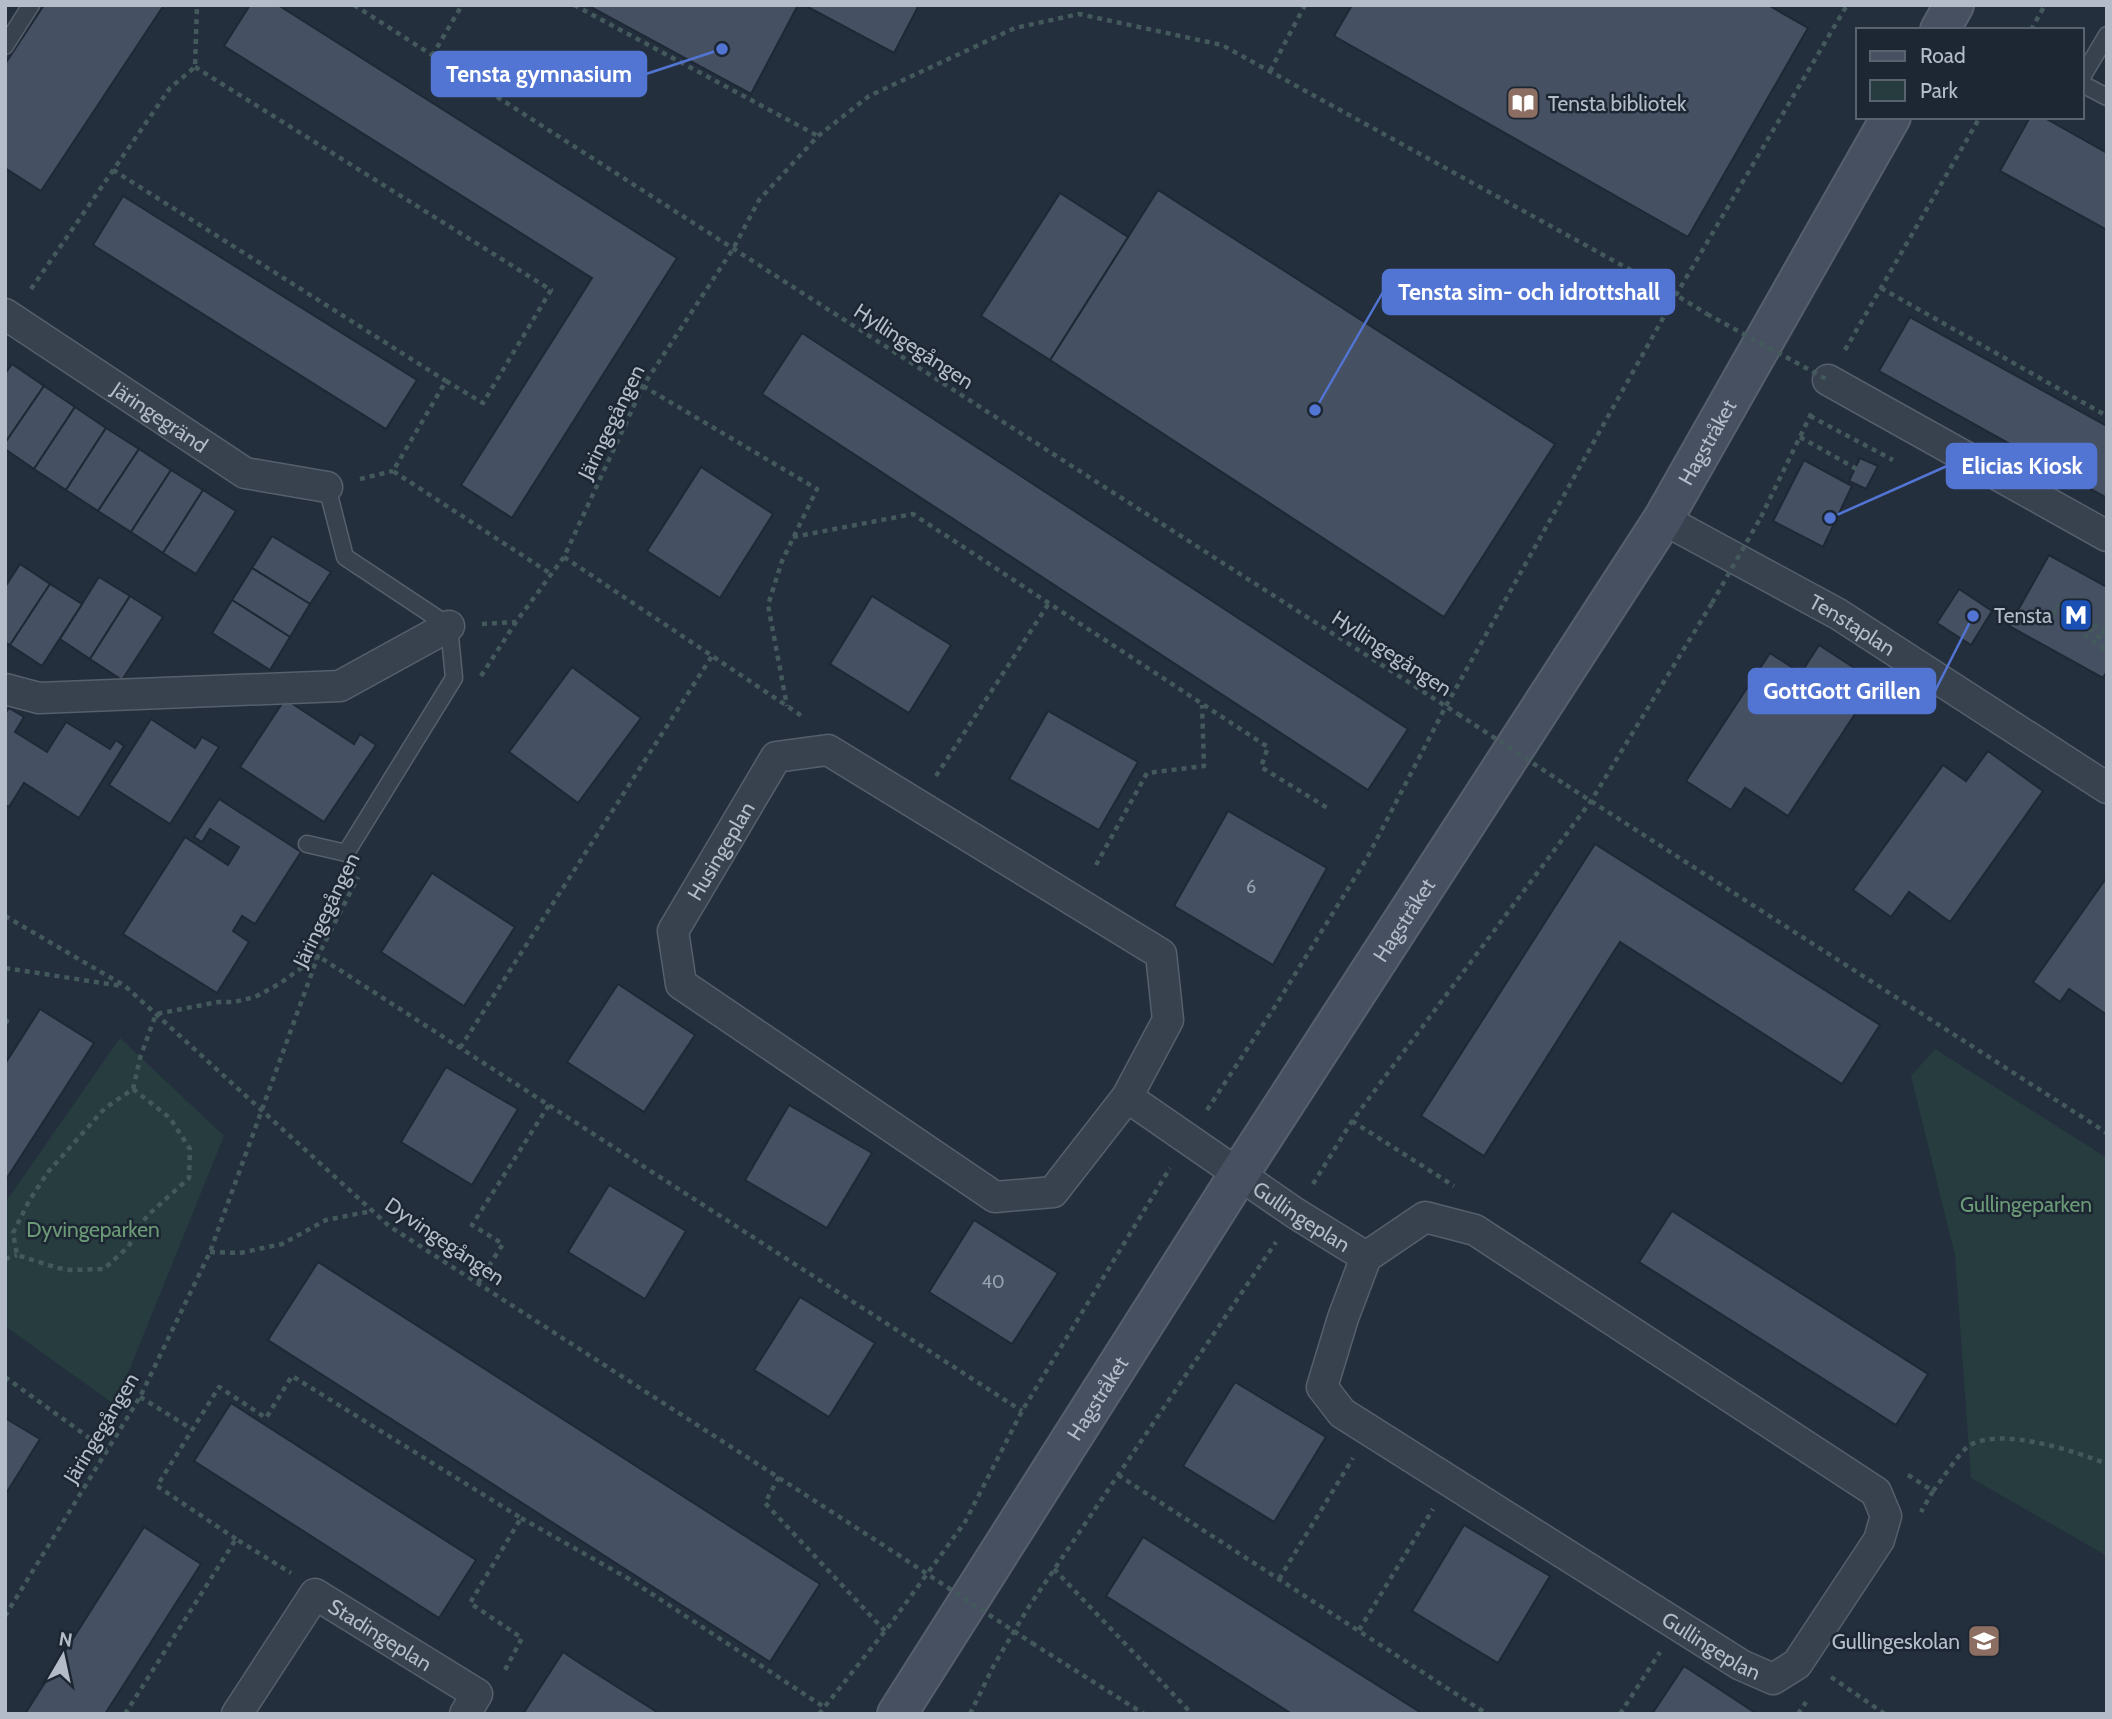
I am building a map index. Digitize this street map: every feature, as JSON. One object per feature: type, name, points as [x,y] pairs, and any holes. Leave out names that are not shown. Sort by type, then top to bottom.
[{"type":"street","points":[[1941,28],[1954,5]]},
{"type":"street","name":"Hagstråket","points":[[897,1714],[1239,1174],[1663,519],[1890,119]]},
{"type":"street","name":"Järingegränd","points":[[8,316],[245,473],[327,487]]},
{"type":"street","points":[[1828,380],[2107,536]]},
{"type":"street","name":"Tenstaplan","points":[[1663,519],[1838,614],[2107,788]]},
{"type":"street","points":[[5,689],[39,698],[340,686],[449,626]]},
{"type":"street","name":"Husingeplan","points":[[828,750],[918,804],[1161,954],[1168,1020],[1127,1097],[1053,1192],[995,1197],[681,984],[673,932],[776,757],[828,750]]},
{"type":"street","points":[[1127,1097],[1239,1174]]},
{"type":"street","name":"Gullingeplan","points":[[1239,1174],[1366,1257]]},
{"type":"street","name":"Gullingeplan","points":[[1425,1217],[1475,1230],[1876,1492],[1886,1516],[1879,1540],[1797,1664],[1773,1679],[1741,1665],[1342,1413],[1322,1387],[1343,1318],[1366,1257],[1425,1217]]},
{"type":"street","name":"Stadingeplan","points":[[237,1714],[315,1594],[477,1694],[465,1714]]},
{"type":"lane","points":[[5,46],[31,5]]},
{"type":"lane","points":[[2084,74],[2107,35]]},
{"type":"lane","points":[[2084,85],[2107,97]]},
{"type":"lane","points":[[307,844],[346,853],[454,678],[449,626],[345,557],[327,487]]},
{"type":"path","points":[[8,316],[170,88],[195,66],[197,5]]},
{"type":"path","name":"Hyllingegången","points":[[354,5],[2107,1133]]},
{"type":"path","points":[[432,56],[462,5]]},
{"type":"path","points":[[574,5],[818,136]]},
{"type":"path","points":[[1270,71],[1306,5]]},
{"type":"path","points":[[820,1714],[885,1631],[965,1521],[1022,1410],[1187,1140],[1276,1005],[1367,858],[1446,706],[1676,295],[1847,5]]},
{"type":"path","points":[[2032,28],[2045,5]]},
{"type":"path","name":"Järingegången","points":[[480,679],[564,557],[643,386],[733,249],[759,201],[818,136],[869,96],[1015,28],[1079,14],[1222,45],[1828,380]]},
{"type":"path","points":[[113,170],[483,403],[551,290],[195,66]]},
{"type":"path","points":[[970,1714],[994,1665],[1028,1608],[1296,1213],[1352,1121],[1591,801],[1712,603],[1761,517],[1828,380],[1979,119]]},
{"type":"path","points":[[1881,288],[2107,416]]},
{"type":"path","points":[[446,381],[393,471],[551,574]]},
{"type":"path","points":[[643,386],[817,489],[782,561],[768,605],[787,706]]},
{"type":"path","points":[[1810,415],[1895,461]]},
{"type":"path","points":[[1800,438],[1863,472]]},
{"type":"path","points":[[793,537],[913,513],[1268,747],[1261,767],[1329,809]]},
{"type":"path","points":[[564,557],[799,714],[828,750]]},
{"type":"path","points":[[918,804],[1049,603]]},
{"type":"path","points":[[2107,634],[2059,603],[2107,643]]},
{"type":"path","points":[[2052,611],[2107,652]]},
{"type":"path","points":[[460,1048],[712,656]]},
{"type":"path","points":[[1096,865],[1147,773],[1204,766],[1202,704]]},
{"type":"path","name":"Järingegången","points":[[5,1616],[140,1397],[210,1252],[318,956],[360,874]]},
{"type":"path","name":"Dyvingegången","points":[[5,916],[125,986],[389,1226],[1144,1714]]},
{"type":"path","points":[[17,1255],[13,1233],[48,1172],[104,1108],[133,1089],[140,1058],[156,1014],[255,997],[279,985],[318,956],[1022,1410]]},
{"type":"path","points":[[5,968],[125,986]]},
{"type":"path","points":[[5,1259],[17,1255],[58,1268],[104,1269],[128,1247],[147,1216],[189,1178],[190,1149],[170,1118],[133,1089]]},
{"type":"path","points":[[478,1283],[503,1244],[472,1225],[549,1105]]},
{"type":"path","points":[[210,1252],[240,1253],[282,1244],[326,1220],[373,1211]]},
{"type":"path","points":[[295,1575],[157,1486],[219,1387],[266,1418],[292,1376],[521,1517],[629,1578],[824,1707]]},
{"type":"path","points":[[5,1377],[107,1451]]},
{"type":"path","points":[[140,1397],[192,1429]]},
{"type":"path","points":[[1279,1578],[1370,1430]]},
{"type":"path","points":[[1933,1491],[1969,1445],[1994,1438],[2043,1443],[2107,1464]]},
{"type":"path","points":[[1118,1475],[1488,1714]]},
{"type":"path","points":[[779,1477],[765,1503],[885,1631]]},
{"type":"path","points":[[1359,1630],[1450,1481]]},
{"type":"path","points":[[501,1678],[522,1638],[470,1602],[521,1517]]},
{"type":"path","points":[[125,1714],[236,1539]]},
{"type":"path","points":[[1054,1569],[1192,1714]]},
{"type":"path","points":[[1620,1714],[1679,1625]]},
{"type":"path","points":[[1803,1655],[1885,1714]]},
{"type":"green space","name":"Dyvingeparken","points":[[120,1038],[224,1136],[115,1405],[5,1326],[5,1203]]},
{"type":"green space","name":"Gullingeparken","points":[[1935,1049],[2107,1158],[2107,1556],[1971,1478],[1955,1255],[1911,1076]]},
{"type":"building","points":[[44,5],[164,5],[41,191],[5,168],[5,64]]},
{"type":"building","points":[[250,5],[278,5],[677,258],[512,518],[461,485],[592,278],[224,46]]},
{"type":"building","points":[[587,5],[798,5],[751,94]]},
{"type":"building","points":[[804,5],[919,5],[894,53]]},
{"type":"building","points":[[1352,5],[1768,5],[1808,28],[1688,237],[1334,36]]},
{"type":"building","points":[[2029,119],[2047,119],[2107,153],[2107,230],[2000,171]]},
{"type":"building","points":[[1158,190],[1555,444],[1444,617],[1050,360]]},
{"type":"building","points":[[1060,193],[1128,237],[1050,360],[981,316]]},
{"type":"building","points":[[123,196],[417,380],[386,429],[93,245]]},
{"type":"building","points":[[1910,317],[2107,426],[2107,498],[1879,371]]},
{"type":"building","points":[[802,333],[1408,729],[1368,790],[762,394]]},
{"type":"building","points":[[12,364],[44,386],[5,443],[5,374]]},
{"type":"building","points":[[44,386],[75,407],[34,469],[5,449],[5,443]]},
{"type":"building","points":[[75,407],[106,428],[66,490],[34,469]]},
{"type":"building","points":[[106,428],[139,449],[98,511],[66,490]]},
{"type":"building","points":[[139,449],[171,470],[131,532],[98,511]]},
{"type":"building","points":[[1860,458],[1878,466],[1866,489],[1849,481]]},
{"type":"building","points":[[1804,460],[1852,486],[1823,547],[1773,521]]},
{"type":"building","points":[[701,467],[773,514],[720,598],[647,551]]},
{"type":"building","points":[[171,470],[203,490],[163,553],[131,532]]},
{"type":"building","points":[[203,490],[236,511],[196,574],[163,553]]},
{"type":"building","points":[[272,536],[331,572],[310,604],[252,568]]},
{"type":"building","points":[[2049,555],[2107,587],[2107,671],[2103,678],[2009,626]]},
{"type":"building","points":[[20,564],[50,584],[10,645],[5,642],[5,587]]},
{"type":"building","points":[[252,568],[310,604],[290,637],[232,600]]},
{"type":"building","points":[[99,577],[130,596],[90,659],[60,639]]},
{"type":"building","points":[[50,584],[82,604],[42,666],[10,645]]},
{"type":"building","points":[[1959,589],[1992,611],[1971,645],[1937,623]]},
{"type":"building","points":[[130,596],[163,617],[122,680],[90,659]]},
{"type":"building","points":[[872,596],[951,645],[909,713],[830,664]]},
{"type":"building","points":[[232,600],[290,637],[270,670],[212,633]]},
{"type":"building","points":[[1819,645],[1876,682],[1788,816],[1745,788],[1731,810],[1686,781],[1770,653],[1801,673]]},
{"type":"building","points":[[572,667],[641,718],[578,803],[509,752]]},
{"type":"building","points":[[285,699],[354,744],[360,734],[376,745],[324,822],[240,767]]},
{"type":"building","points":[[9,708],[24,717],[15,732],[47,752],[66,722],[110,749],[116,740],[124,746],[79,818],[24,783],[9,807],[5,805],[5,714]]},
{"type":"building","points":[[1048,711],[1138,762],[1099,830],[1009,779]]},
{"type":"building","points":[[151,719],[195,748],[202,737],[219,747],[170,824],[109,785]]},
{"type":"building","points":[[1988,751],[2043,791],[1950,922],[1909,892],[1891,917],[1853,890],[1943,765],[1966,781]]},
{"type":"building","points":[[219,799],[301,852],[255,924],[242,916],[233,931],[249,942],[217,993],[123,934],[185,837],[228,865],[239,847],[210,829],[202,842],[194,837]]},
{"type":"building","points":[[1228,811],[1327,868],[1273,965],[1174,906]]},
{"type":"building","points":[[1595,844],[1880,1025],[1842,1084],[1620,942],[1484,1156],[1421,1116]]},
{"type":"building","points":[[432,873],[515,927],[464,1006],[381,952]]},
{"type":"building","points":[[2107,877],[2107,1015],[2069,989],[2060,1002],[2033,982]]},
{"type":"building","points":[[618,984],[695,1035],[644,1112],[567,1062]]},
{"type":"building","points":[[40,1009],[94,1043],[5,1181],[5,1064]]},
{"type":"building","points":[[446,1067],[518,1109],[472,1185],[401,1142]]},
{"type":"building","points":[[789,1105],[872,1153],[827,1228],[745,1180]]},
{"type":"building","points":[[609,1185],[686,1231],[645,1299],[568,1252]]},
{"type":"building","points":[[1672,1211],[1928,1374],[1896,1425],[1639,1262]]},
{"type":"building","points":[[974,1220],[1058,1273],[1012,1344],[929,1292]]},
{"type":"building","points":[[318,1262],[820,1584],[770,1662],[268,1340]]},
{"type":"building","points":[[800,1297],[875,1343],[829,1417],[754,1370]]},
{"type":"building","points":[[1235,1382],[1326,1437],[1274,1522],[1183,1466]]},
{"type":"building","points":[[231,1403],[476,1560],[439,1618],[194,1461]]},
{"type":"building","points":[[5,1418],[40,1439],[5,1495]]},
{"type":"building","points":[[1464,1525],[1550,1576],[1498,1663],[1412,1611]]},
{"type":"building","points":[[144,1527],[201,1564],[105,1714],[25,1714]]},
{"type":"building","points":[[1143,1537],[1423,1714],[1292,1714],[1106,1596]]},
{"type":"building","points":[[563,1652],[581,1664],[660,1714],[523,1714]]},
{"type":"building","points":[[1684,1666],[1757,1714],[1652,1714]]},
{"type":"place","name":"Tensta gymnasium","points":[[722,49]]},
{"type":"place","name":"Tensta bibliotek","points":[[1523,103]]},
{"type":"place","name":"Tensta sim- och idrottshall","points":[[1315,410]]},
{"type":"place","name":"Elicias Kiosk","points":[[1830,518]]},
{"type":"place","name":"Tensta","points":[[2076,615]]},
{"type":"place","name":"GottGott Grillen","points":[[1973,616]]},
{"type":"place","name":"Gullingeskolan","points":[[1984,1641]]}]
